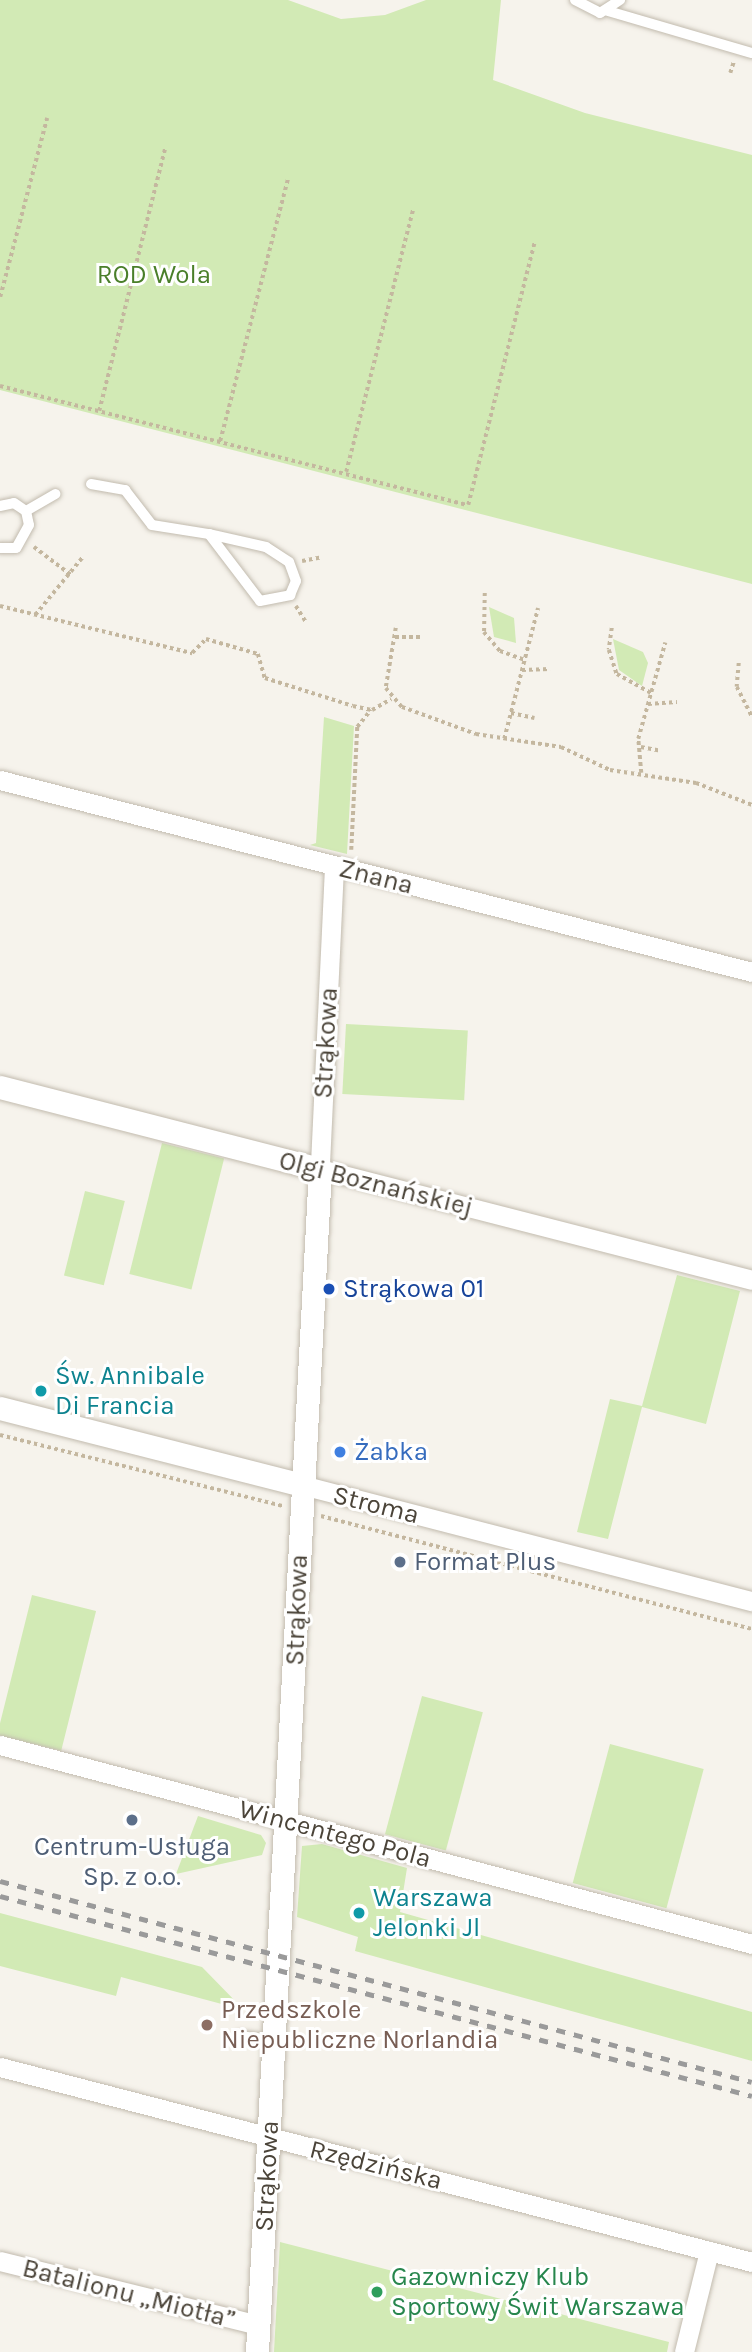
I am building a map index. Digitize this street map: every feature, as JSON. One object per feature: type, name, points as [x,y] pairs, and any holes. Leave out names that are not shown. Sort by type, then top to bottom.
[{"type":"street","name":"Znana","points":[[0,779],[343,863],[752,972]]},
{"type":"street","name":"Strąkowa","points":[[257,2352],[273,2040],[288,1822],[300,1521],[320,1169],[343,863]]},
{"type":"street","name":"Olgi Boznańskiej","points":[[0,1087],[752,1280]]},
{"type":"street","name":"Stroma","points":[[0,1408],[752,1601]]},
{"type":"street","name":"Wincentego Pola","points":[[0,1745],[752,1944]]},
{"type":"street","name":"Rzędzińska","points":[[0,2067],[752,2262]]},
{"type":"street","points":[[684,2352],[709,2251]]},
{"type":"street","name":"Batalionu „Miotła”","points":[[0,2261],[258,2325]]},
{"type":"lane","points":[[575,0],[590,12],[608,11],[752,53]]},
{"type":"lane","points":[[608,11],[620,0]]},
{"type":"lane","points":[[91,484],[125,490],[152,525],[209,534],[267,547],[289,562],[296,581],[290,595],[260,601],[209,534]]},
{"type":"lane","points":[[26,511],[55,494]]},
{"type":"lane","points":[[0,506],[14,503],[26,511]]},
{"type":"lane","points":[[0,548],[25,540],[26,511]]},
{"type":"lane","points":[[240,2036],[273,2040]]},
{"type":"path","points":[[0,297],[47,118]]},
{"type":"path","points":[[99,411],[165,148]]},
{"type":"path","points":[[219,442],[288,179]]},
{"type":"path","points":[[345,473],[413,210]]},
{"type":"path","points":[[0,386],[468,505],[535,241]]},
{"type":"path","points":[[25,540],[71,575]]},
{"type":"path","points":[[35,615],[71,575],[82,558]]},
{"type":"path","points":[[485,593],[484,632],[500,651],[525,660]]},
{"type":"path","points":[[0,606],[192,653],[206,639],[258,654],[265,678],[372,710]]},
{"type":"path","points":[[504,739],[538,608]]},
{"type":"path","points":[[397,628],[386,688],[391,699],[504,739],[561,747],[610,770],[696,783],[752,805]]},
{"type":"path","points":[[612,628],[609,650],[617,674],[651,693]]},
{"type":"path","points":[[395,637],[423,637]]},
{"type":"path","points":[[641,773],[641,747],[648,704],[665,643]]},
{"type":"path","points":[[739,663],[737,687],[752,716]]},
{"type":"path","points":[[522,670],[550,669]]},
{"type":"path","points":[[343,863],[357,727],[372,710],[391,699]]},
{"type":"path","points":[[648,704],[677,702]]},
{"type":"path","points":[[511,713],[534,718]]},
{"type":"path","points":[[641,747],[661,751]]},
{"type":"path","points":[[0,1434],[267,1503],[300,1521],[324,1517],[752,1629]]},
{"type":"path","points":[[267,1503],[274,1478]]},
{"type":"path","points":[[324,1517],[330,1493]]},
{"type":"green space","name":"ROD Wola","points":[[0,0],[288,0],[341,19],[385,15],[426,0],[501,0],[493,80],[585,113],[752,155],[752,584],[0,390]]},
{"type":"green space","points":[[489,607],[514,618],[516,643],[494,637]]},
{"type":"green space","points":[[613,639],[643,652],[648,663],[642,686],[619,670]]},
{"type":"green space","points":[[324,717],[354,726],[347,854],[310,845],[316,843]]},
{"type":"green space","points":[[346,1024],[468,1030],[464,1100],[342,1094]]},
{"type":"green space","points":[[162,1143],[224,1158],[191,1289],[129,1274]]},
{"type":"green space","points":[[85,1191],[125,1201],[104,1285],[64,1275]]},
{"type":"green space","points":[[677,1275],[740,1291],[706,1424],[642,1407],[608,1539],[577,1532],[610,1399],[642,1406]]},
{"type":"green space","points":[[32,1595],[96,1611],[61,1751],[0,1735],[0,1723]]},
{"type":"green space","points":[[422,1696],[483,1712],[446,1850],[385,1834]]},
{"type":"green space","points":[[610,1744],[704,1769],[666,1908],[573,1883]]},
{"type":"green space","points":[[198,1816],[261,1835],[266,1843],[262,1855],[176,1874]]},
{"type":"green space","points":[[322,1844],[407,1868],[400,1912],[752,2012],[752,2061],[355,1951],[358,1937],[297,1917],[302,1846]]},
{"type":"green space","points":[[0,1913],[202,1967],[244,2010],[121,1977],[116,1996],[0,1966]]},
{"type":"green space","name":"Gazowniczy Klub Sportowy Świt Warszawa","points":[[280,2242],[669,2342],[667,2352],[274,2352]]},
{"type":"railway","points":[[0,1881],[752,2082]]},
{"type":"railway","points":[[0,1896],[752,2096]]},
{"type":"place","name":"Strąkowa 01","points":[[329,1289]]},
{"type":"place","name":"Św. Annibale Di Francia","points":[[41,1391]]},
{"type":"place","name":"Żabka","points":[[340,1452]]},
{"type":"place","name":"Format Plus","points":[[400,1562]]},
{"type":"place","name":"Centrum-Usługa Sp. z o.o.","points":[[132,1820]]},
{"type":"place","name":"Warszawa Jelonki Jl","points":[[359,1913]]},
{"type":"place","name":"Przedszkole Niepubliczne Norlandia","points":[[207,2025]]},
{"type":"place","name":"Gazowniczy Klub Sportowy Świt Warszawa","points":[[377,2292]]}]
